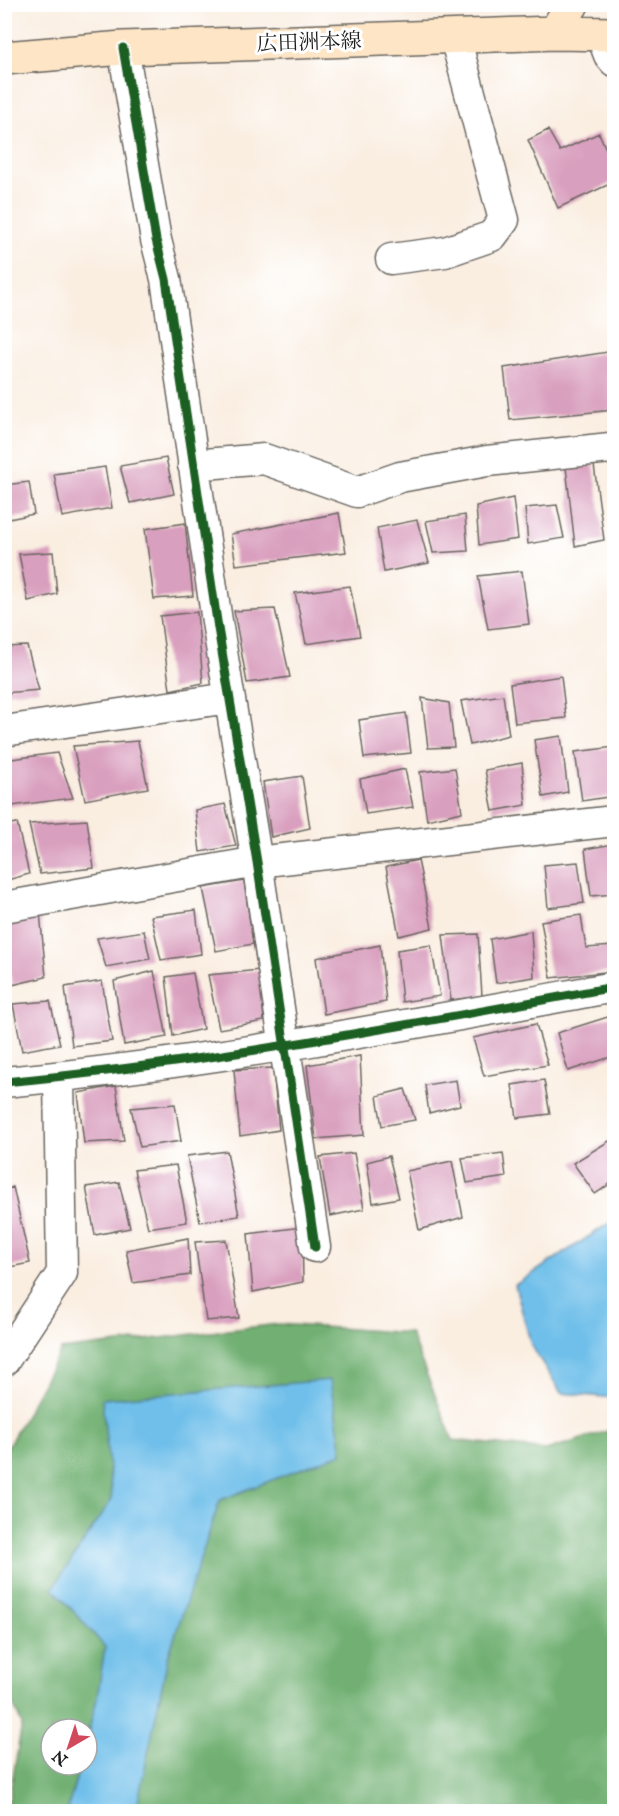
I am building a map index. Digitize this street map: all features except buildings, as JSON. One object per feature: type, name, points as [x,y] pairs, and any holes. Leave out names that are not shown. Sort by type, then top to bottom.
[{"type":"main road","points":[[555,33],[572,4]]},
{"type":"main road","name":"広田洲本線","points":[[4,58],[123,48],[555,33],[610,43]]},
{"type":"street","points":[[392,259],[445,252],[492,236],[504,220],[455,37]]},
{"type":"street","points":[[123,48],[156,240],[166,279],[193,465],[286,1045],[315,1247]]},
{"type":"street","points":[[193,465],[264,459],[357,492],[400,477],[487,461],[610,448],[615,450]]},
{"type":"street","points":[[4,731],[230,698]]},
{"type":"street","points":[[4,907],[33,904],[257,862],[615,821]]},
{"type":"street","points":[[4,1082],[59,1077],[286,1045],[615,987]]},
{"type":"street","points":[[4,1361],[62,1273],[59,1077]]},
{"type":"green space","points":[[278,1324],[410,1333],[453,1440],[546,1450],[614,1429],[614,1811],[7,1811],[22,1724],[5,1687],[5,1452],[61,1350]]},
{"type":"water","points":[[614,1220],[614,1398],[561,1393],[531,1345],[515,1285]]},
{"type":"water","points":[[330,1380],[342,1453],[220,1500],[168,1657],[136,1811],[67,1811],[77,1777],[99,1777],[99,1717],[92,1717],[105,1647],[53,1588],[112,1499],[102,1399]]},
{"type":"cycle path","points":[[123,48],[156,240],[166,279],[315,1247]]},
{"type":"cycle path","points":[[4,1082],[234,1053],[614,987]]}]
